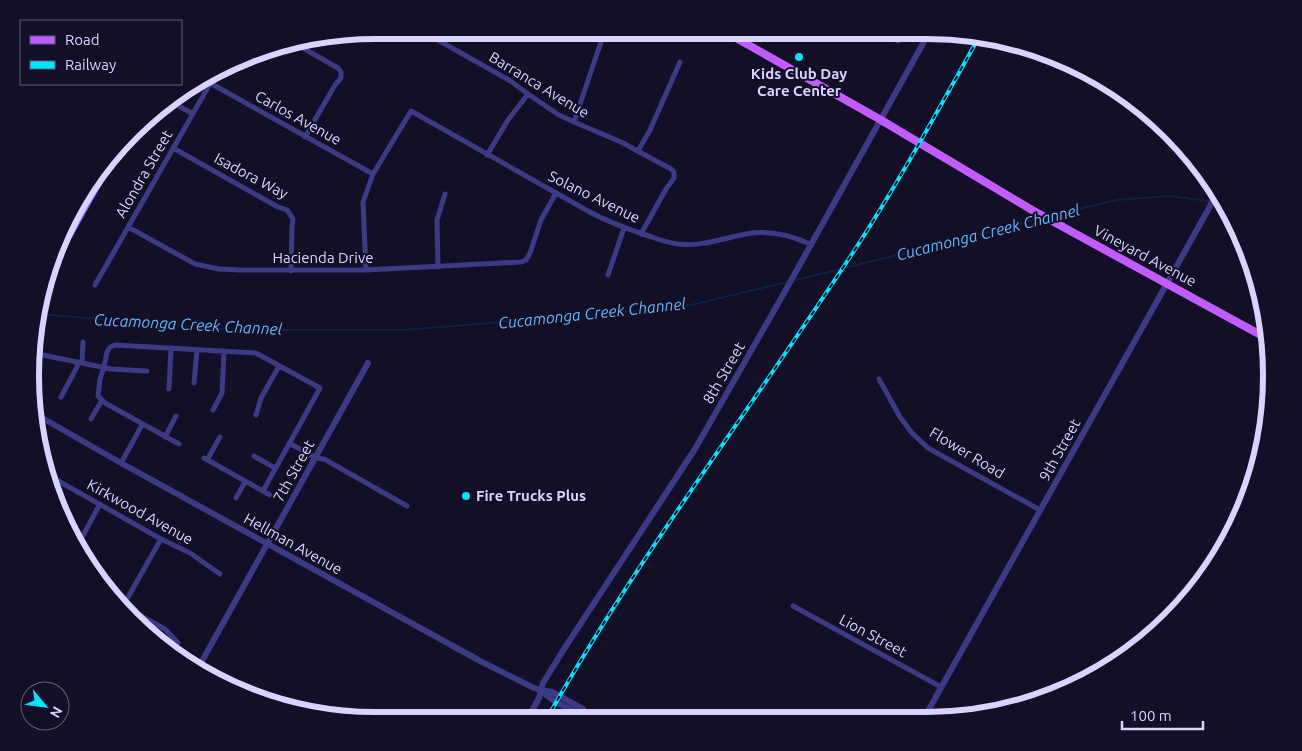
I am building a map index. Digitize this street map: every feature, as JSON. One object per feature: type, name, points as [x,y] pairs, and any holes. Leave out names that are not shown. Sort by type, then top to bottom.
[{"type":"main road","name":"Vineyard Avenue","points":[[740,40],[1060,226],[1260,335]]},
{"type":"street","name":"Barranca Avenue","points":[[436,39],[509,80],[546,107],[574,122],[621,142],[671,169],[674,172],[674,178],[641,234]]},
{"type":"street","points":[[894,39],[898,41]]},
{"type":"street","name":"8th Street","points":[[531,712],[539,698],[543,683],[564,649],[695,449],[926,39]]},
{"type":"street","points":[[574,122],[601,40]]},
{"type":"street","points":[[300,47],[338,68],[341,72],[341,78],[335,85],[306,137]]},
{"type":"street","points":[[638,152],[650,130],[680,62]]},
{"type":"street","name":"Carlos Avenue","points":[[210,83],[374,174]]},
{"type":"street","name":"Alondra Street","points":[[95,286],[210,83]]},
{"type":"street","points":[[487,155],[508,120],[528,94]]},
{"type":"street","points":[[176,104],[193,114]]},
{"type":"street","name":"Solano Avenue","points":[[374,174],[411,111],[588,211],[641,234],[678,244],[692,244],[764,232],[785,235],[810,244]]},
{"type":"street","name":"Isadora Way","points":[[173,148],[287,210],[293,219],[292,271]]},
{"type":"street","points":[[366,270],[363,202],[374,174]]},
{"type":"street","name":"Hacienda Drive","points":[[128,227],[195,264],[239,270],[366,270],[521,262],[526,260],[530,253],[541,220],[556,193]]},
{"type":"street","points":[[438,267],[437,220],[445,194]]},
{"type":"street","name":"9th Street","points":[[927,712],[1214,200]]},
{"type":"street","points":[[608,275],[624,228]]},
{"type":"street","points":[[61,398],[80,363],[83,342]]},
{"type":"street","points":[[179,444],[142,425],[105,403],[98,396],[98,388],[110,347],[115,345],[256,353],[320,388],[263,491]]},
{"type":"street","points":[[169,390],[171,348]]},
{"type":"street","points":[[194,383],[197,350]]},
{"type":"street","points":[[213,410],[222,392],[224,352]]},
{"type":"street","points":[[39,359],[40,355],[104,368],[147,371]]},
{"type":"street","name":"7th Street","points":[[201,663],[368,363]]},
{"type":"street","points":[[256,415],[261,398],[279,366]]},
{"type":"street","name":"Flower Road","points":[[879,379],[900,417],[912,433],[928,448],[1040,510]]},
{"type":"street","points":[[91,419],[102,400]]},
{"type":"street","points":[[165,437],[176,416]]},
{"type":"street","name":"Hellman Avenue","points":[[42,418],[482,662],[540,690],[552,692],[583,709],[585,712]]},
{"type":"street","points":[[121,463],[142,425]]},
{"type":"street","points":[[220,437],[206,459],[270,495]]},
{"type":"street","points":[[289,443],[316,458],[324,459],[408,506]]},
{"type":"street","points":[[254,456],[275,468]]},
{"type":"street","name":"Kirkwood Avenue","points":[[55,479],[190,554],[220,574]]},
{"type":"street","points":[[236,498],[245,482]]},
{"type":"street","points":[[81,539],[100,504]]},
{"type":"street","points":[[125,602],[161,539]]},
{"type":"street","name":"Lion Street","points":[[793,606],[941,687]]},
{"type":"street","points":[[136,613],[165,629],[178,642]]},
{"type":"waterway","name":"Cucamonga Creek Channel","points":[[1049,216],[1116,200],[1169,196],[1215,202]]},
{"type":"waterway","name":"Cucamonga Creek Channel","points":[[792,281],[1042,218]]},
{"type":"waterway","name":"Cucamonga Creek Channel","points":[[44,315],[234,330],[404,330],[691,305],[787,282]]},
{"type":"railway","points":[[551,712],[581,660],[656,542],[869,228],[976,43]]},
{"type":"place","name":"Kids Club Day Care Center","points":[[799,57]]},
{"type":"place","name":"Fire Trucks Plus","points":[[466,496]]}]
